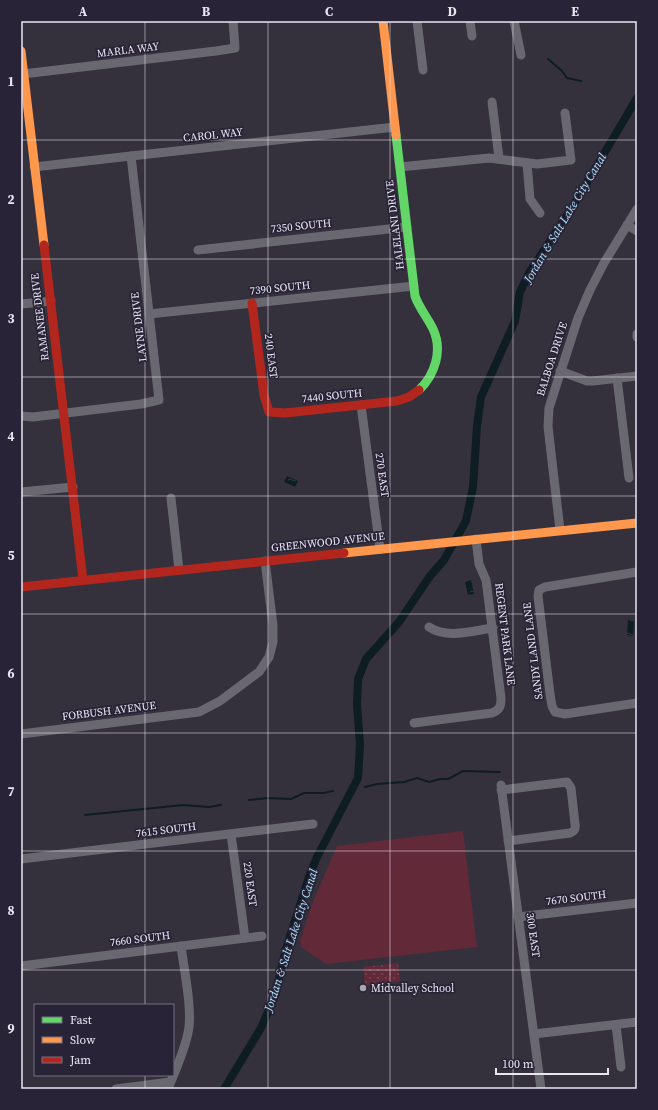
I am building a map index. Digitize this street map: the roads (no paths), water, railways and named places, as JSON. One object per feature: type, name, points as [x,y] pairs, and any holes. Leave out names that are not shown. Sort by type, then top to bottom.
[{"type":"street","name":"MARLA WAY","points":[[23,74],[216,52],[235,48],[233,21]]},
{"type":"street","name":"HALELANI DRIVE","points":[[383,21],[414,286],[418,306],[436,335],[438,348],[437,361],[434,371],[428,381],[409,397],[397,400]]},
{"type":"street","points":[[417,21],[423,70]]},
{"type":"street","points":[[470,21],[472,36]]},
{"type":"street","points":[[514,21],[521,55]]},
{"type":"street","name":"RAMANEE DRIVE","points":[[21,51],[84,580]]},
{"type":"street","points":[[492,102],[499,158]]},
{"type":"street","points":[[400,167],[489,158],[499,158],[537,164],[571,160],[565,113]]},
{"type":"street","name":"CAROL WAY","points":[[34,167],[395,127]]},
{"type":"street","name":"LAYNE DRIVE","points":[[64,413],[141,404],[159,400],[131,156]]},
{"type":"street","points":[[527,163],[530,199],[540,213]]},
{"type":"street","name":"BALBOA DRIVE","points":[[560,530],[548,426],[549,408],[578,318],[590,290],[604,263],[637,209]]},
{"type":"street","points":[[627,225],[637,231]]},
{"type":"street","name":"7350 SOUTH","points":[[198,250],[407,227]]},
{"type":"street","name":"7390 SOUTH","points":[[149,314],[414,286]]},
{"type":"street","points":[[21,304],[50,301]]},
{"type":"street","name":"240 EAST","points":[[252,303],[264,395],[269,412]]},
{"type":"street","points":[[560,371],[593,381],[637,376]]},
{"type":"street","points":[[617,378],[629,478]]},
{"type":"street","name":"7440 SOUTH","points":[[269,412],[285,413],[397,400]]},
{"type":"street","name":"270 EAST","points":[[361,405],[380,549]]},
{"type":"street","points":[[21,416],[33,417],[64,413]]},
{"type":"street","points":[[21,492],[73,487]]},
{"type":"street","points":[[170,498],[179,570]]},
{"type":"street","name":"GREENWOOD AVENUE","points":[[21,587],[637,523]]},
{"type":"street","name":"REGENT PARK LANE","points":[[414,723],[483,714],[499,710],[501,704],[486,580],[479,564],[472,540]]},
{"type":"street","name":"FORBUSH AVENUE","points":[[21,734],[199,712],[220,701],[259,672],[269,657],[273,642],[273,625],[265,561]]},
{"type":"street","name":"SANDY LAND LANE","points":[[637,572],[553,585],[539,590],[538,596],[550,694],[552,706],[555,712],[564,714],[637,703]]},
{"type":"street","points":[[429,627],[436,632],[447,634],[492,628]]},
{"type":"street","name":"300 EAST","points":[[508,841],[570,833],[574,831],[576,828],[570,788],[567,782],[501,788],[518,917],[534,1034],[541,1089]]},
{"type":"street","name":"7615 SOUTH","points":[[21,859],[313,824]]},
{"type":"street","name":"220 EAST","points":[[231,834],[245,938]]},
{"type":"street","name":"7670 SOUTH","points":[[518,917],[637,903]]},
{"type":"street","name":"7660 SOUTH","points":[[21,966],[262,936]]},
{"type":"street","points":[[174,1073],[185,1045],[189,1020],[181,946]]},
{"type":"street","points":[[534,1034],[637,1022]]},
{"type":"street","points":[[616,1024],[621,1067]]},
{"type":"street","points":[[116,1089],[169,1086],[173,1076]]},
{"type":"water","points":[[287,476],[298,481],[295,487],[284,482]]},
{"type":"water","points":[[471,580],[474,594],[468,595],[465,582]]},
{"type":"water","points":[[628,620],[634,621],[633,636],[627,635]]},
{"type":"waterway","points":[[548,59],[562,71],[567,78],[581,81]]},
{"type":"waterway","name":"Jordan & Salt Lake City Canal","points":[[224,1089],[261,1028],[275,996],[286,949],[310,874],[317,857],[358,778],[360,744],[357,705],[358,679],[366,659],[399,622],[430,576],[444,560],[466,521],[473,487],[477,426],[481,397],[515,321],[520,292],[529,273],[573,206],[637,98]]},
{"type":"waterway","points":[[365,787],[377,784],[404,782],[417,778],[429,782],[440,779],[448,779],[463,771],[500,772]]},
{"type":"waterway","points":[[249,800],[267,798],[291,799],[304,793],[323,793],[333,791]]},
{"type":"waterway","points":[[85,815],[183,805],[209,807],[221,805]]},
{"type":"place","name":"Midvalley School","points":[[363,988]]}]
